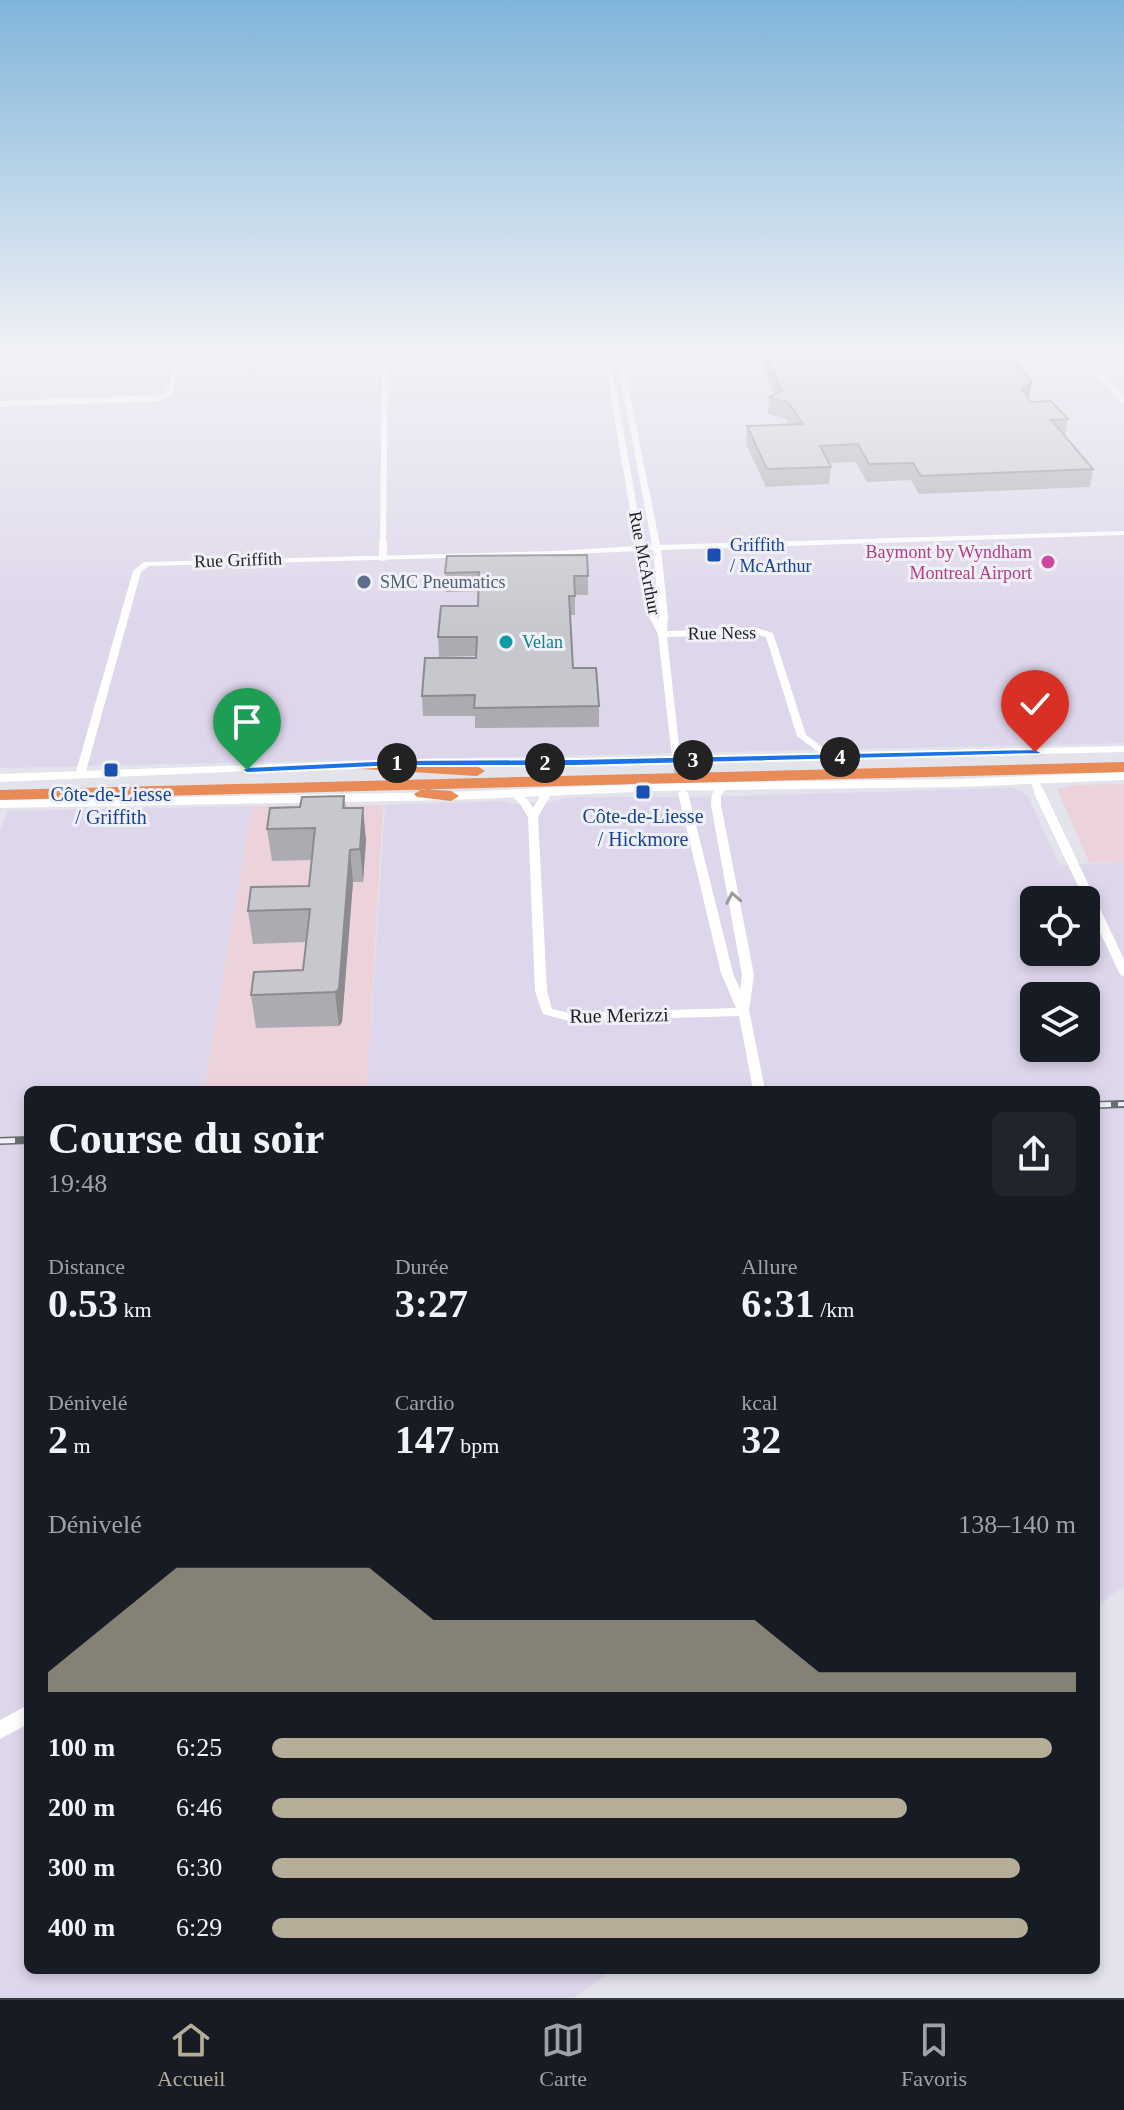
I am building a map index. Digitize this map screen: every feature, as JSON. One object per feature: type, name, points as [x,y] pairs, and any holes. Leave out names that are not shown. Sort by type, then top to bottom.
[{"type":"highway","points":[[703,773],[1124,759]]},
{"type":"highway","points":[[350,765],[520,773]]},
{"type":"highway","points":[[0,795],[656,774],[1124,767]]},
{"type":"highway","points":[[891,784],[993,770]]},
{"type":"highway","points":[[0,787],[520,773],[656,774]]},
{"type":"highway","points":[[275,787],[451,796]]},
{"type":"main road","points":[[703,773],[791,757],[1124,749]]},
{"type":"main road","points":[[0,778],[350,765],[656,774]]},
{"type":"main road","points":[[703,773],[723,786],[1124,776]]},
{"type":"main road","points":[[0,804],[451,796],[548,791],[656,774]]},
{"type":"street","points":[[383,557],[384,443]]},
{"type":"street","name":"Rue McArthur","points":[[622,443],[653,617],[662,634]]},
{"type":"street","name":"Rue McArthur","points":[[636,443],[656,551],[675,755]]},
{"type":"street","name":"Rue Griffith","points":[[80,775],[140,567],[157,563],[641,552],[1119,536]]},
{"type":"street","name":"Rue Ness","points":[[662,634],[756,631],[770,635],[802,736]]},
{"type":"street","points":[[802,736],[829,757]]},
{"type":"street","points":[[791,757],[798,749],[802,736]]},
{"type":"street","points":[[1034,780],[1124,971]]},
{"type":"street","points":[[723,786],[716,795],[716,805],[748,975],[744,1012]]},
{"type":"street","points":[[514,793],[533,817],[548,791]]},
{"type":"street","points":[[683,793],[727,973],[744,1012],[758,1086]]},
{"type":"street","name":"Rue Merizzi","points":[[533,817],[541,991],[547,1011],[569,1017],[744,1012]]},
{"type":"street","points":[[0,1730],[24,1716]]},
{"type":"shaded area","points":[[0,443],[1124,443],[1124,743],[0,768]]},
{"type":"shaded area","points":[[1124,784],[1124,862],[1089,862],[1057,789],[1071,785]]},
{"type":"shaded area","points":[[1013,788],[1028,796],[1059,865],[1124,862],[1124,1586],[1100,1604],[1100,1086],[367,1086],[385,805],[550,802],[571,797],[698,797]]},
{"type":"shaded area","points":[[383,805],[367,1086],[205,1086],[252,806]]},
{"type":"shaded area","points":[[252,806],[205,1086],[24,1086],[24,1974],[607,1974],[574,1998],[0,1998],[0,832],[8,811]]},
{"type":"building","points":[[755,443],[1071,443],[1093,469],[921,476],[913,463],[869,464],[858,444],[820,446],[831,467],[767,469]]},
{"type":"building","name":"Velan","points":[[587,555],[588,576],[574,576],[575,596],[569,596],[573,668],[596,668],[599,706],[474,708],[475,695],[422,696],[425,658],[476,658],[477,637],[438,637],[441,606],[478,606],[479,572],[445,573],[447,556]]},
{"type":"building","points":[[344,796],[343,808],[363,808],[360,849],[350,850],[339,989],[335,992],[251,995],[254,972],[303,970],[310,909],[248,911],[251,887],[309,886],[315,828],[267,829],[270,808],[300,807],[302,797]]},
{"type":"tunnel","points":[[675,755],[682,789]]},
{"type":"railway","points":[[1100,1105],[1124,1104]]},
{"type":"railway","points":[[0,1141],[24,1140]]},
{"type":"place","name":"Griffith / McArthur","points":[[714,555]]},
{"type":"place","name":"Baymont by Wyndham Montreal Airport","points":[[1048,562]]},
{"type":"place","name":"SMC Pneumatics","points":[[364,582]]},
{"type":"place","name":"Velan","points":[[506,642]]},
{"type":"place","name":"Côte-de-Liesse / Griffith","points":[[111,770]]},
{"type":"place","name":"Côte-de-Liesse / Hickmore","points":[[643,792]]},
{"type":"route","points":[[247,770],[396,763],[1035,752]]}]
